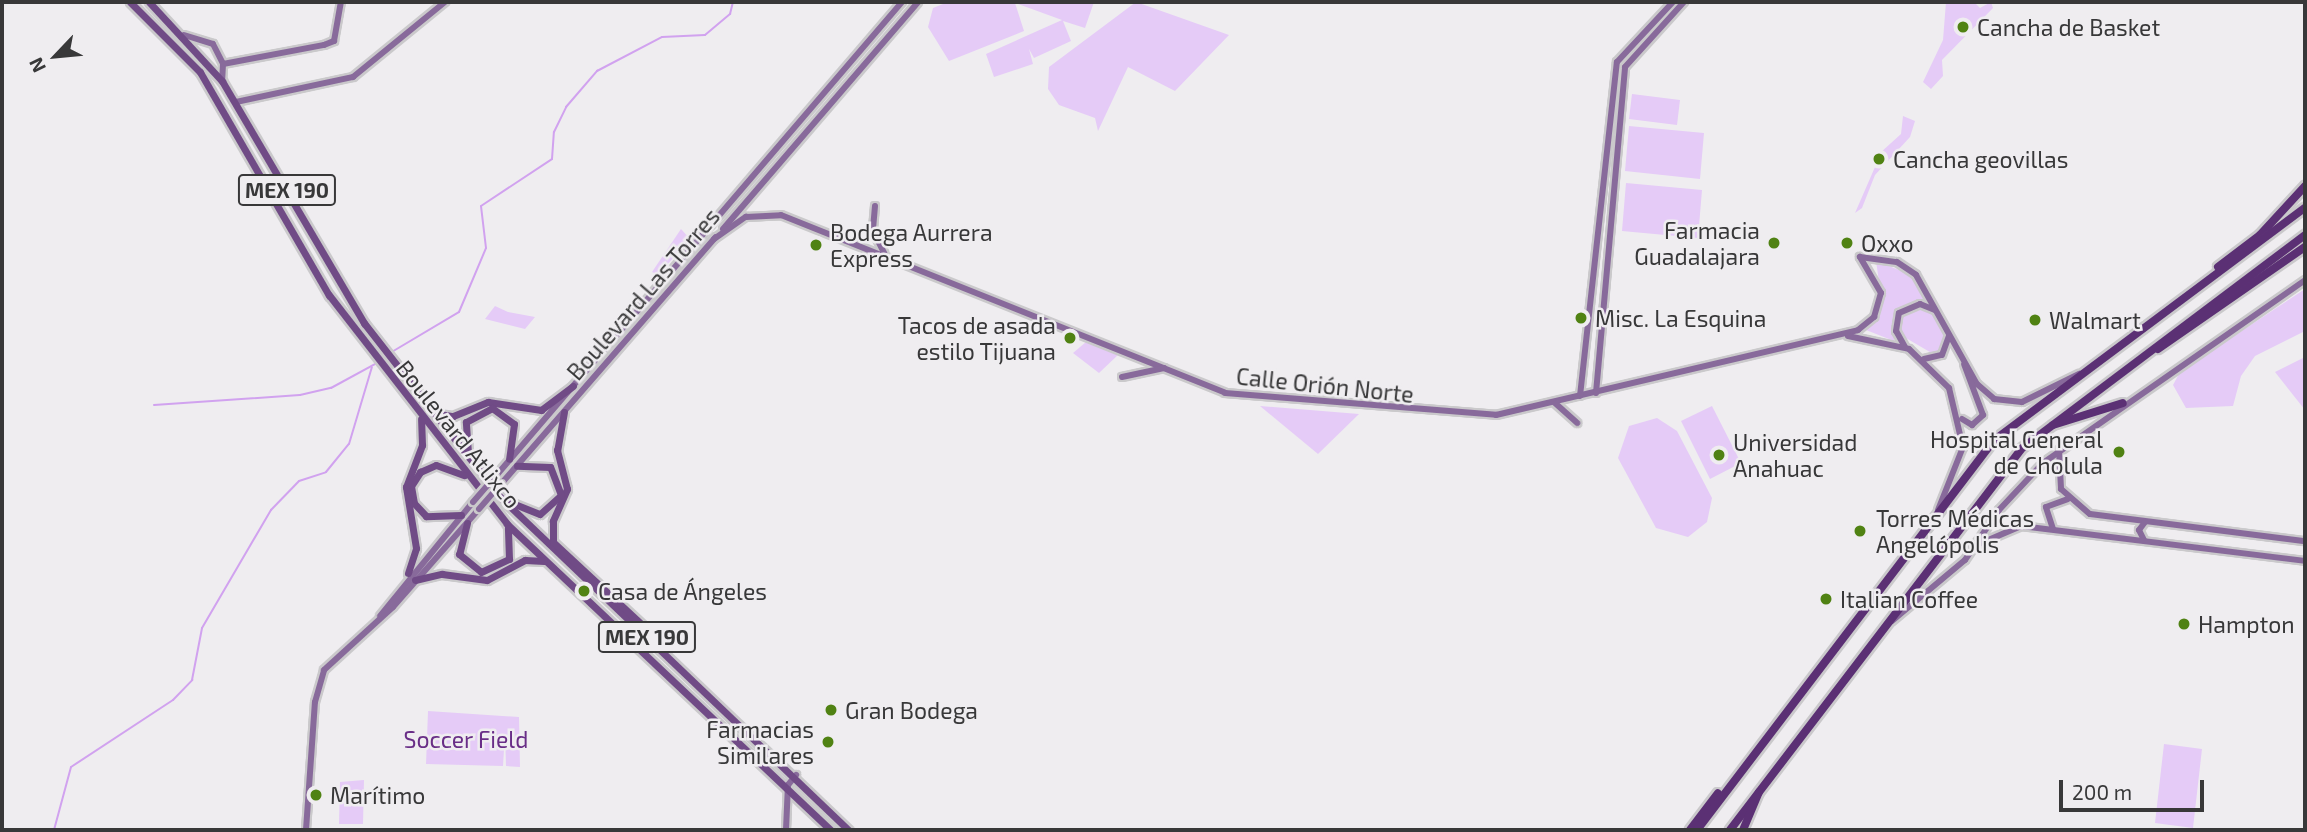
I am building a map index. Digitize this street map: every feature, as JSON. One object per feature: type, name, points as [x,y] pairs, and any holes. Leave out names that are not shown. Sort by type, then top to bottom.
[{"type":"highway","points":[[2127,341],[2260,235],[2305,186]]},
{"type":"highway","points":[[1697,830],[1938,510],[2009,425],[2305,208]]},
{"type":"highway","points":[[1730,830],[1993,481],[2050,425],[2305,235]]},
{"type":"highway","points":[[2145,354],[2305,247]]},
{"type":"highway","points":[[2050,425],[2123,403]]},
{"type":"highway","points":[[1690,830],[1753,755]]},
{"type":"highway","points":[[1743,830],[1760,790]]},
{"type":"main road","name":"Boulevard Atlixco","points":[[130,2],[181,50],[222,103],[329,295],[368,351],[467,477],[507,524],[788,785],[831,830]]},
{"type":"main road","name":"Boulevard Atlixco","points":[[149,2],[184,35],[222,80],[384,350],[500,497],[796,775],[849,830]]},
{"type":"main road","points":[[433,413],[453,416],[488,402],[541,410],[573,386]]},
{"type":"main road","points":[[471,460],[463,430],[471,415],[487,408],[514,424],[509,459]]},
{"type":"main road","points":[[565,412],[557,450],[567,489],[553,521],[553,542],[688,673]]},
{"type":"main road","points":[[408,573],[416,548],[405,487],[422,444],[421,418]]},
{"type":"main road","points":[[500,497],[534,514],[559,502],[562,487],[553,470],[542,463],[517,466]]},
{"type":"main road","points":[[461,515],[426,516],[414,503],[411,486],[420,472],[436,465],[467,477]]},
{"type":"main road","points":[[467,523],[458,541],[461,558],[485,573],[509,559],[507,524]]},
{"type":"main road","points":[[415,580],[442,573],[487,580],[525,560],[547,562]]},
{"type":"street","points":[[223,64],[324,46],[334,41],[341,2]]},
{"type":"street","points":[[236,102],[342,82],[402,43],[445,2]]},
{"type":"street","name":"Boulevard Las Torres","points":[[380,616],[387,601],[408,573],[495,477],[902,2]]},
{"type":"street","name":"Boulevard Las Torres","points":[[380,616],[393,607],[565,412],[918,2]]},
{"type":"street","points":[[1580,396],[1617,62],[1673,2]]},
{"type":"street","points":[[1596,393],[1628,60],[1684,2]]},
{"type":"street","points":[[184,35],[208,40],[223,64],[222,80]]},
{"type":"street","points":[[1606,147],[1618,148]]},
{"type":"street","points":[[875,206],[873,231],[885,255]]},
{"type":"street","name":"Calle Orión Norte","points":[[714,239],[746,216],[768,212],[885,255],[1225,393],[1410,412],[1496,415],[1841,337],[1866,325]]},
{"type":"street","points":[[1867,337],[1866,325],[1879,306],[1879,285],[1871,269],[1860,257],[1911,270],[1983,391],[2008,404],[2079,374]]},
{"type":"street","points":[[1869,258],[1871,269]]},
{"type":"street","points":[[1887,624],[1938,587],[1977,544],[2018,487],[2059,450],[2123,403],[2304,282]]},
{"type":"street","points":[[1936,310],[1920,304],[1899,313],[1896,331],[1905,347],[1924,359],[1949,388],[1961,417],[1960,463],[1938,510]]},
{"type":"street","points":[[1924,359],[1942,355],[1949,333]]},
{"type":"street","name":"Calle Orión Norte","points":[[1841,337],[1867,337],[1905,347]]},
{"type":"street","points":[[1961,417],[1972,425],[1983,415],[1962,357]]},
{"type":"street","points":[[1122,377],[1167,368]]},
{"type":"street","points":[[1554,402],[1570,409],[1577,423]]},
{"type":"street","points":[[2059,450],[2055,465],[2070,500],[2090,514],[2305,541]]},
{"type":"street","points":[[2053,529],[2046,507],[2070,500]]},
{"type":"street","points":[[2144,540],[2138,530],[2147,521]]},
{"type":"street","points":[[1977,544],[2021,526],[2305,561]]},
{"type":"street","points":[[306,830],[321,677],[380,616]]},
{"type":"street","points":[[786,830],[788,785],[796,775]]},
{"type":"green space","points":[[948,2],[1094,2],[1085,28],[1063,21],[1071,41],[1034,58],[1029,49],[1033,64],[994,77],[986,54],[1062,20],[1015,3],[1024,31],[949,61],[928,27],[933,8]]},
{"type":"green space","points":[[1136,2],[1229,35],[1175,91],[1128,67],[1098,131],[1095,118],[1059,105],[1048,89],[1049,67]]},
{"type":"green space","points":[[1946,2],[1974,2],[1980,8],[1991,2],[1993,8],[1942,60],[1943,76],[1931,89],[1923,82],[1943,40]]},
{"type":"green space","points":[[1632,94],[1680,100],[1677,125],[1629,119]]},
{"type":"green space","points":[[1903,116],[1915,121],[1910,137],[1875,175],[1862,208],[1855,213],[1875,167],[1870,162],[1901,134]]},
{"type":"green space","points":[[1629,126],[1704,133],[1700,179],[1625,171]]},
{"type":"green space","points":[[1626,183],[1702,190],[1698,238],[1622,231]]},
{"type":"green space","points":[[681,229],[690,239],[658,275],[652,272]]},
{"type":"green space","points":[[1876,261],[1914,276],[1926,299],[1895,312],[1894,341],[1866,330],[1882,302]]},
{"type":"green space","points":[[2305,289],[2305,331],[2255,356],[2241,376],[2233,406],[2186,408],[2173,385],[2180,372]]},
{"type":"green space","points":[[495,306],[508,312],[535,317],[525,329],[485,319]]},
{"type":"green space","points":[[1921,307],[1934,313],[1947,335],[1935,355],[1899,334],[1902,313]]},
{"type":"green space","points":[[1086,342],[1119,354],[1099,373],[1073,353]]},
{"type":"green space","points":[[2305,357],[2305,410],[2275,372]]},
{"type":"green space","points":[[1260,406],[1359,414],[1318,454]]},
{"type":"green space","points":[[1712,406],[1741,463],[1710,479],[1681,421]]},
{"type":"green space","points":[[1657,418],[1677,431],[1712,498],[1707,522],[1688,537],[1656,528],[1618,458],[1629,426]]},
{"type":"green space","name":"Soccer Field","points":[[428,711],[519,717],[520,767],[506,766],[505,733],[503,766],[426,764]]},
{"type":"green space","points":[[2164,744],[2202,749],[2193,828],[2155,823]]},
{"type":"green space","name":"Soccer Field","points":[[364,780],[363,824],[339,824],[340,782]]},
{"type":"waterway","points":[[390,353],[459,312],[486,248],[481,206],[552,159],[554,132],[566,107],[597,71],[662,37],[705,35],[730,14],[733,2]]},
{"type":"waterway","points":[[154,405],[300,395],[331,388],[377,363]]},
{"type":"waterway","points":[[54,830],[71,767],[173,700],[192,680],[202,628],[271,510],[299,481],[326,472],[349,444],[372,367]]},
{"type":"place","name":"Cancha de Basket","points":[[1963,27]]},
{"type":"place","name":"Cancha geovillas","points":[[1879,159]]},
{"type":"place","name":"Farmacia Guadalajara","points":[[1774,243]]},
{"type":"place","name":"Oxxo","points":[[1847,243]]},
{"type":"place","name":"Bodega Aurrera Express","points":[[816,245]]},
{"type":"place","name":"Misc. La Esquina","points":[[1581,318]]},
{"type":"place","name":"Walmart","points":[[2035,320]]},
{"type":"place","name":"Tacos de asada estilo Tijuana","points":[[1070,338]]},
{"type":"place","name":"Hospital General de Cholula","points":[[2119,452]]},
{"type":"place","name":"Universidad Anahuac","points":[[1719,455]]},
{"type":"place","name":"Torres Médicas Angelópolis","points":[[1860,531]]},
{"type":"place","name":"Casa de Ángeles","points":[[584,591]]},
{"type":"place","name":"Italian Coffee","points":[[1826,599]]},
{"type":"place","name":"Hampton","points":[[2184,624]]},
{"type":"place","name":"Gran Bodega","points":[[831,710]]},
{"type":"place","name":"Farmacias Similares","points":[[828,742]]},
{"type":"place","name":"Marítimo","points":[[316,795]]}]
